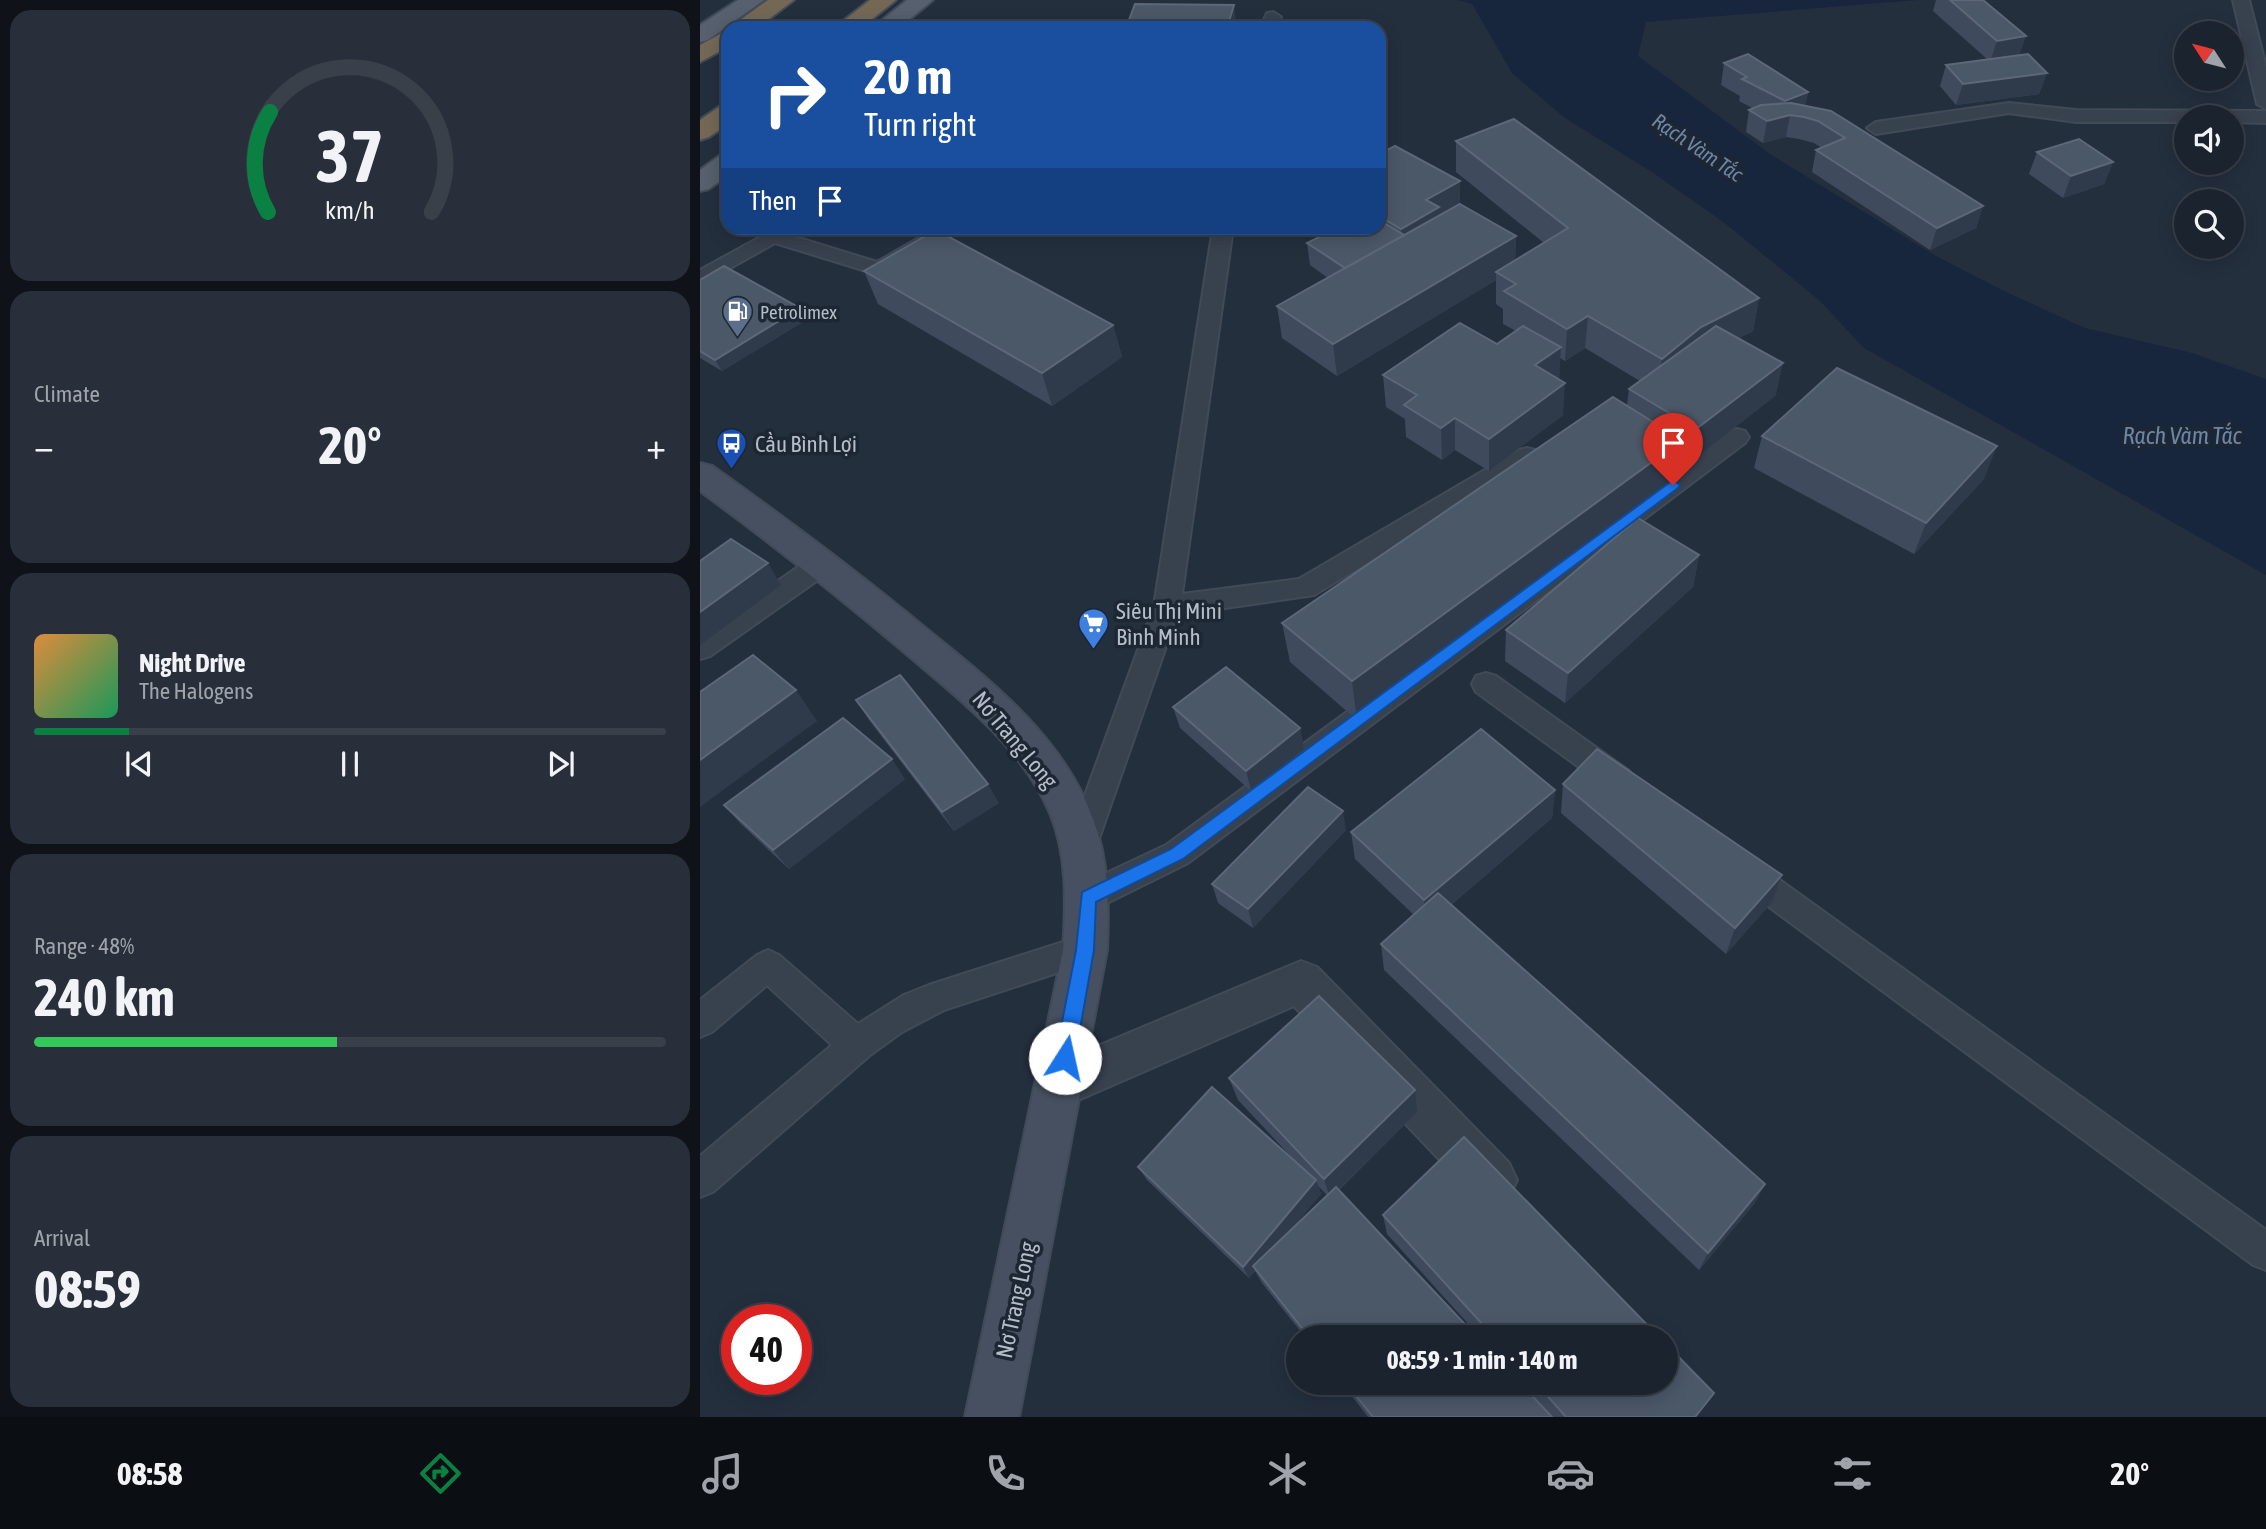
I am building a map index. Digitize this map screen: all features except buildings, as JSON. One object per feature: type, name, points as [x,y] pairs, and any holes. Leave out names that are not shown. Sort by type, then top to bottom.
[{"type":"highway","points":[[752,21],[783,0]]},
{"type":"highway","points":[[856,21],[885,0]]},
{"type":"highway","points":[[700,55],[721,42]]},
{"type":"highway","points":[[700,132],[721,117]]},
{"type":"main road","points":[[700,15],[723,0]]},
{"type":"main road","points":[[700,34],[753,0]]},
{"type":"main road","points":[[894,21],[922,0]]},
{"type":"main road","points":[[916,21],[944,0]]},
{"type":"main road","points":[[700,165],[721,149]]},
{"type":"main road","points":[[700,183],[721,167]]},
{"type":"street","name":"Nơ Trang Long","points":[[701,475],[823,563],[958,676],[1000,715],[1034,756],[1064,799],[1081,847],[1088,897],[1085,950],[992,1417]]},
{"type":"street","points":[[1060,1085],[1301,982],[1520,1209]]},
{"type":"lane","points":[[2241,0],[2266,104]]},
{"type":"lane","points":[[1876,128],[2009,108],[2076,116],[2266,117]]},
{"type":"lane","points":[[700,279],[773,236],[879,268],[938,235]]},
{"type":"lane","points":[[1081,847],[1167,606],[1222,235]]},
{"type":"lane","points":[[1088,897],[1177,854],[1737,437]]},
{"type":"lane","points":[[1167,606],[1305,588],[1527,456]]},
{"type":"lane","points":[[700,649],[823,563]]},
{"type":"lane","points":[[1486,684],[1644,799]]},
{"type":"lane","points":[[1724,857],[2266,1252]]},
{"type":"lane","points":[[700,1179],[857,1045],[916,1006],[1085,950]]},
{"type":"lane","points":[[700,1021],[768,965],[857,1045]]},
{"type":"water","name":"Rạch Vàm Tắc","points":[[1458,0],[1918,0],[1646,22],[1638,56],[1770,154],[1934,255],[2002,290],[2085,328],[2192,353],[2266,379],[2266,575],[1864,348],[1820,301],[1726,224],[1652,172],[1565,118],[1512,73],[1472,4]]},
{"type":"place","name":"Petrolimex","points":[[737,339]]},
{"type":"place","name":"Cầu Bình Lợi","points":[[732,471]]},
{"type":"place","name":"Siêu Thị Mini Bình Minh","points":[[1093,651]]},
{"type":"route","points":[[1065,1058],[1085,950],[1088,897],[1177,854],[1673,485]]}]
